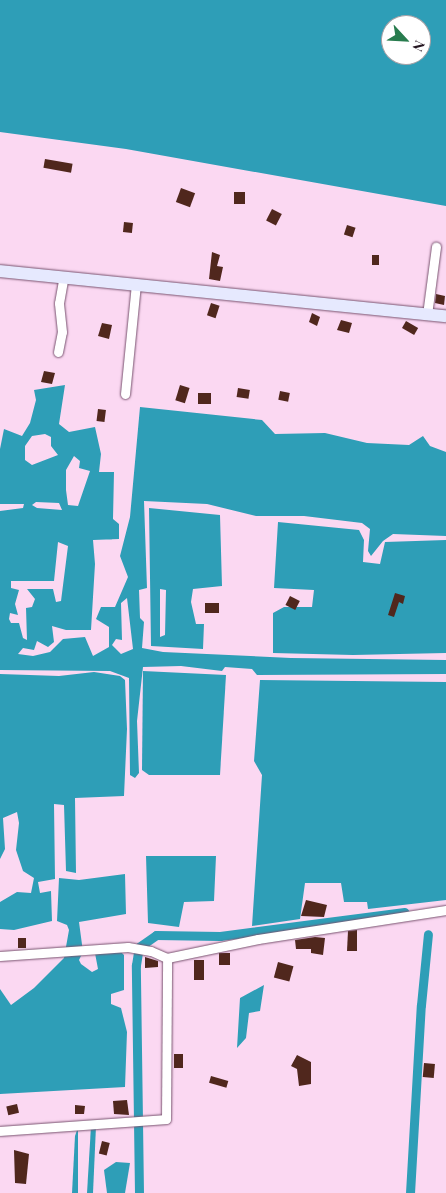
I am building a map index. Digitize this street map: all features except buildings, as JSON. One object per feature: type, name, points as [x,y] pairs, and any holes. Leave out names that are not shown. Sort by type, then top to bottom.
[{"type":"main road","points":[[0,271],[446,316]]},
{"type":"street","points":[[427,315],[436,246]]},
{"type":"street","points":[[58,352],[62,332],[59,303],[64,276]]},
{"type":"street","points":[[125,394],[136,284]]},
{"type":"street","points":[[0,956],[128,947],[151,951],[167,958],[258,938],[446,910]]},
{"type":"street","points":[[0,1131],[166,1119],[167,958]]},
{"type":"water","points":[[0,0],[446,0],[446,206],[126,149],[0,132]]},
{"type":"water","points":[[65,385],[59,424],[69,432],[95,427],[101,454],[99,472],[114,472],[113,519],[119,524],[119,539],[93,540],[95,564],[91,630],[66,630],[52,626],[54,642],[48,647],[37,641],[34,650],[23,648],[18,654],[33,656],[50,652],[63,639],[85,637],[93,656],[109,647],[109,627],[96,619],[101,607],[115,607],[128,577],[120,556],[130,517],[140,407],[262,420],[275,434],[325,433],[367,443],[409,445],[423,436],[430,446],[446,452],[446,536],[393,534],[383,541],[371,556],[368,551],[370,529],[362,523],[304,516],[256,516],[207,504],[144,501],[147,588],[139,590],[140,618],[144,622],[142,648],[163,652],[291,658],[446,660],[446,674],[257,675],[252,669],[225,667],[222,671],[181,666],[143,667],[137,721],[139,773],[135,778],[130,775],[129,678],[110,671],[0,670],[0,511],[23,508],[24,504],[0,504],[0,449],[4,429],[22,436],[30,423],[36,400],[34,390]],"holes":[[[45,434],[51,437],[51,446],[58,455],[32,465],[25,460],[25,446],[32,436]],[[74,456],[80,461],[79,468],[90,471],[78,506],[68,505],[66,470]],[[36,502],[59,503],[62,510],[37,508],[32,505]],[[58,542],[68,546],[61,601],[56,602],[53,589],[27,589],[35,599],[32,607],[26,608],[27,640],[23,638],[19,623],[11,623],[9,619],[10,613],[18,615],[15,604],[19,590],[11,588],[11,581],[54,581]],[[127,598],[133,649],[121,654],[112,645],[116,639],[122,640],[121,603]]]},
{"type":"water","points":[[149,508],[220,515],[222,586],[193,589],[191,602],[196,624],[204,624],[203,649],[151,646]],"holes":[[[160,589],[166,590],[165,635],[160,637]]]},
{"type":"water","points":[[278,522],[359,530],[364,540],[363,562],[380,564],[385,542],[446,540],[446,653],[353,655],[273,653],[273,613],[284,607],[312,607],[314,590],[274,588]]},
{"type":"water","points":[[143,671],[226,675],[220,775],[149,775],[142,770]]},
{"type":"water","points":[[94,672],[120,676],[125,680],[127,729],[124,796],[75,798],[76,873],[66,871],[64,805],[54,804],[55,879],[38,882],[40,893],[51,891],[52,921],[14,930],[0,929],[0,902],[17,892],[31,893],[34,878],[23,871],[16,850],[19,823],[17,812],[3,818],[5,849],[0,859],[0,674],[59,676]]},
{"type":"water","points":[[260,680],[446,682],[446,900],[368,909],[367,902],[344,902],[341,883],[305,883],[300,919],[252,926],[262,775],[254,761]]},
{"type":"water","points":[[146,856],[216,856],[214,901],[184,902],[179,927],[148,923]]},
{"type":"water","points":[[125,874],[126,914],[79,922],[83,952],[79,960],[81,964],[92,972],[98,969],[94,948],[119,950],[124,955],[124,990],[111,994],[111,1004],[121,1008],[127,1032],[125,1087],[0,1094],[0,989],[11,1005],[34,988],[64,958],[69,930],[67,925],[57,921],[59,878],[79,880]]},
{"type":"water","points":[[264,985],[260,1011],[249,1013],[246,1038],[237,1048],[240,998]]},
{"type":"water","points":[[91,1126],[96,1126],[93,1193],[87,1193]]},
{"type":"water","points":[[78,1127],[78,1193],[72,1193],[75,1136]]},
{"type":"water","points":[[116,1162],[130,1163],[125,1193],[107,1193],[104,1170]]},
{"type":"waterway","points":[[139,1193],[136,965],[139,947],[156,935],[220,936],[404,912]]},
{"type":"waterway","points":[[410,1193],[421,1005],[428,934]]}]
